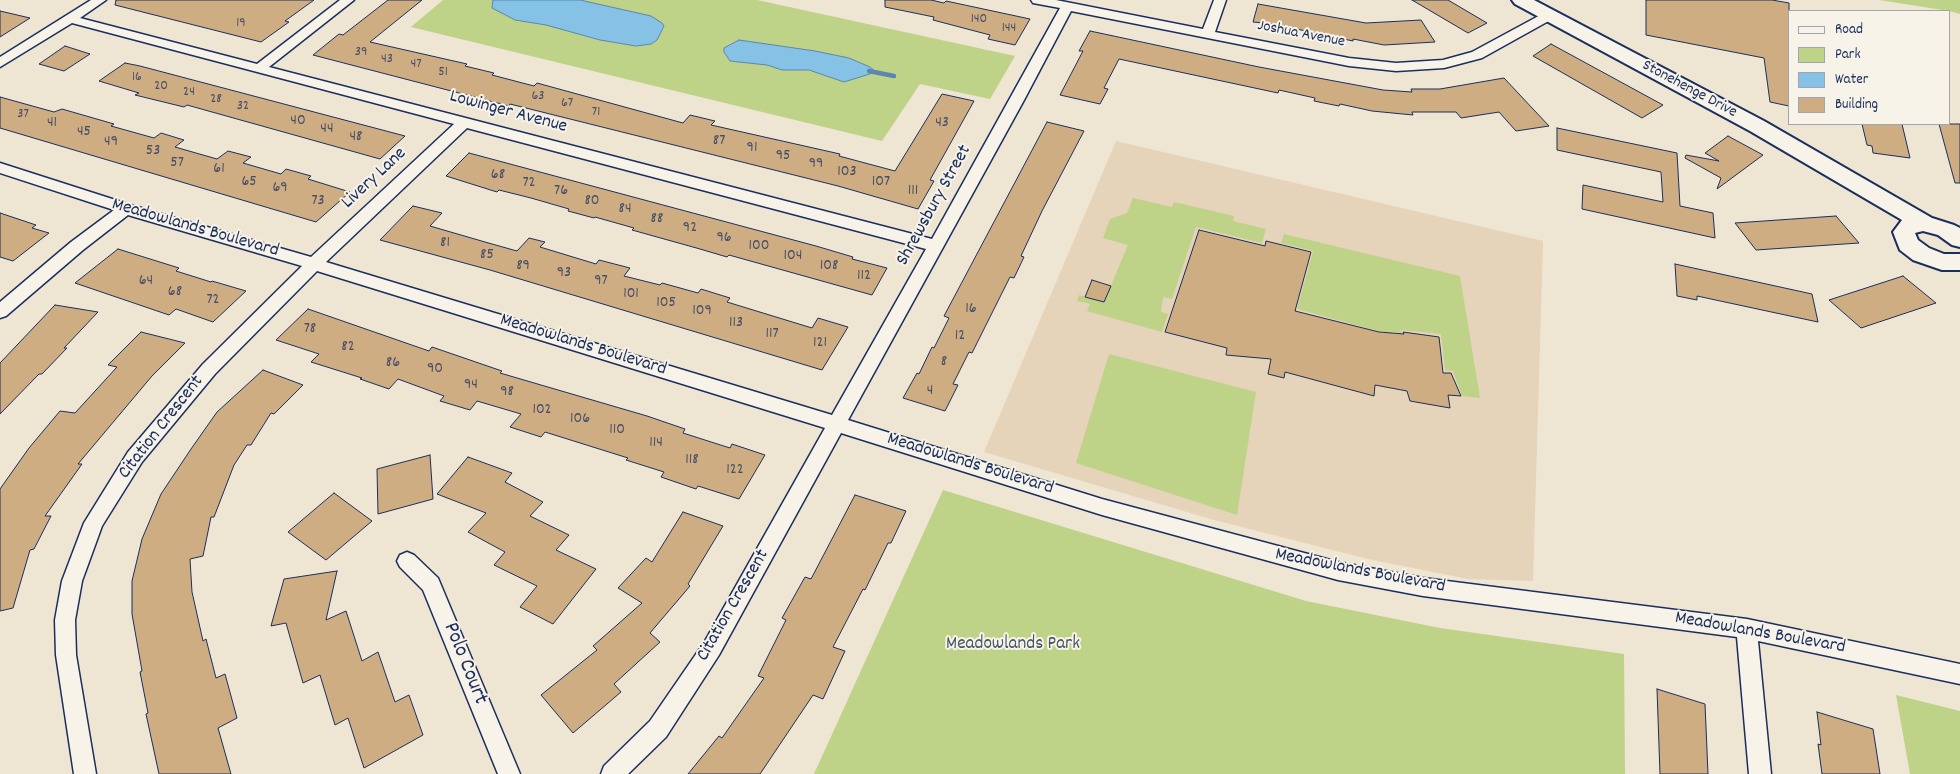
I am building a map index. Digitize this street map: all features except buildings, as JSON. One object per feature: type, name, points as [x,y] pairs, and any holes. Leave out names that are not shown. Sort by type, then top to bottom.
[{"type":"street","points":[[0,63],[100,0]]},
{"type":"street","points":[[258,69],[348,0]]},
{"type":"street","name":"Joshua Avenue","points":[[1037,0],[1349,62],[1379,66],[1412,67],[1450,63],[1478,55],[1550,15]]},
{"type":"street","points":[[1208,34],[1220,0]]},
{"type":"street","name":"Stonehenge Drive","points":[[1521,0],[1757,126],[1855,184],[1941,225],[1960,239]]},
{"type":"street","name":"Shrewsbury Street","points":[[837,424],[1067,6]]},
{"type":"street","name":"Lowinger Avenue","points":[[70,19],[936,246]]},
{"type":"street","name":"Livery Lane","points":[[314,264],[464,123]]},
{"type":"street","name":"Meadowlands Boulevard","points":[[0,168],[126,209],[314,264],[1102,507],[1338,571],[1423,587],[1747,629],[1960,674]]},
{"type":"street","name":"Stonehenge Drive","points":[[1855,184],[1904,232],[1905,240],[1913,248],[1926,257],[1954,266]]},
{"type":"street","points":[[0,312],[18,294],[126,209]]},
{"type":"street","points":[[1904,232],[1910,225],[1941,225]]},
{"type":"street","name":"Citation Crescent","points":[[85,774],[66,655],[65,620],[72,581],[94,523],[135,457],[209,369],[314,264]]},
{"type":"street","name":"Citation Crescent","points":[[612,774],[658,729],[712,648],[837,424]]},
{"type":"street","name":"Polo Court","points":[[407,561],[431,584],[509,774]]},
{"type":"street","points":[[1747,629],[1760,774]]},
{"type":"shaded area","points":[[1116,141],[1543,241],[1533,581],[1468,579],[1368,559],[1214,520],[984,452]]},
{"type":"green space","points":[[443,0],[757,0],[1015,56],[990,99],[920,84],[882,141],[411,27]]},
{"type":"green space","points":[[1879,0],[1960,0],[1960,14],[1950,10]]},
{"type":"green space","points":[[1133,198],[1172,207],[1174,202],[1234,216],[1233,221],[1266,229],[1262,243],[1196,227],[1172,299],[1163,297],[1161,312],[1168,314],[1162,332],[1087,311],[1090,304],[1077,301],[1079,295],[1104,302],[1128,245],[1103,238],[1110,219],[1127,213]]},
{"type":"green space","points":[[1284,234],[1460,276],[1480,398],[1462,396],[1453,371],[1445,370],[1441,334],[1402,330],[1401,333],[1392,332],[1393,335],[1297,309],[1313,251],[1281,243]]},
{"type":"green space","points":[[1109,354],[1256,392],[1237,515],[1076,463]]},
{"type":"green space","name":"Meadowlands Park","points":[[943,490],[1306,601],[1440,628],[1624,654],[1625,774],[814,774]]},
{"type":"green space","points":[[1896,695],[1960,711],[1960,774],[1910,774]]},
{"type":"water","points":[[493,0],[580,0],[651,16],[664,26],[657,40],[651,44],[636,46],[600,40],[546,25],[515,20],[492,8]]},
{"type":"water","points":[[739,40],[849,58],[870,67],[876,72],[844,82],[809,70],[782,70],[767,65],[730,61],[724,52],[724,48]]},
{"type":"waterway","points":[[869,71],[894,76]]}]
